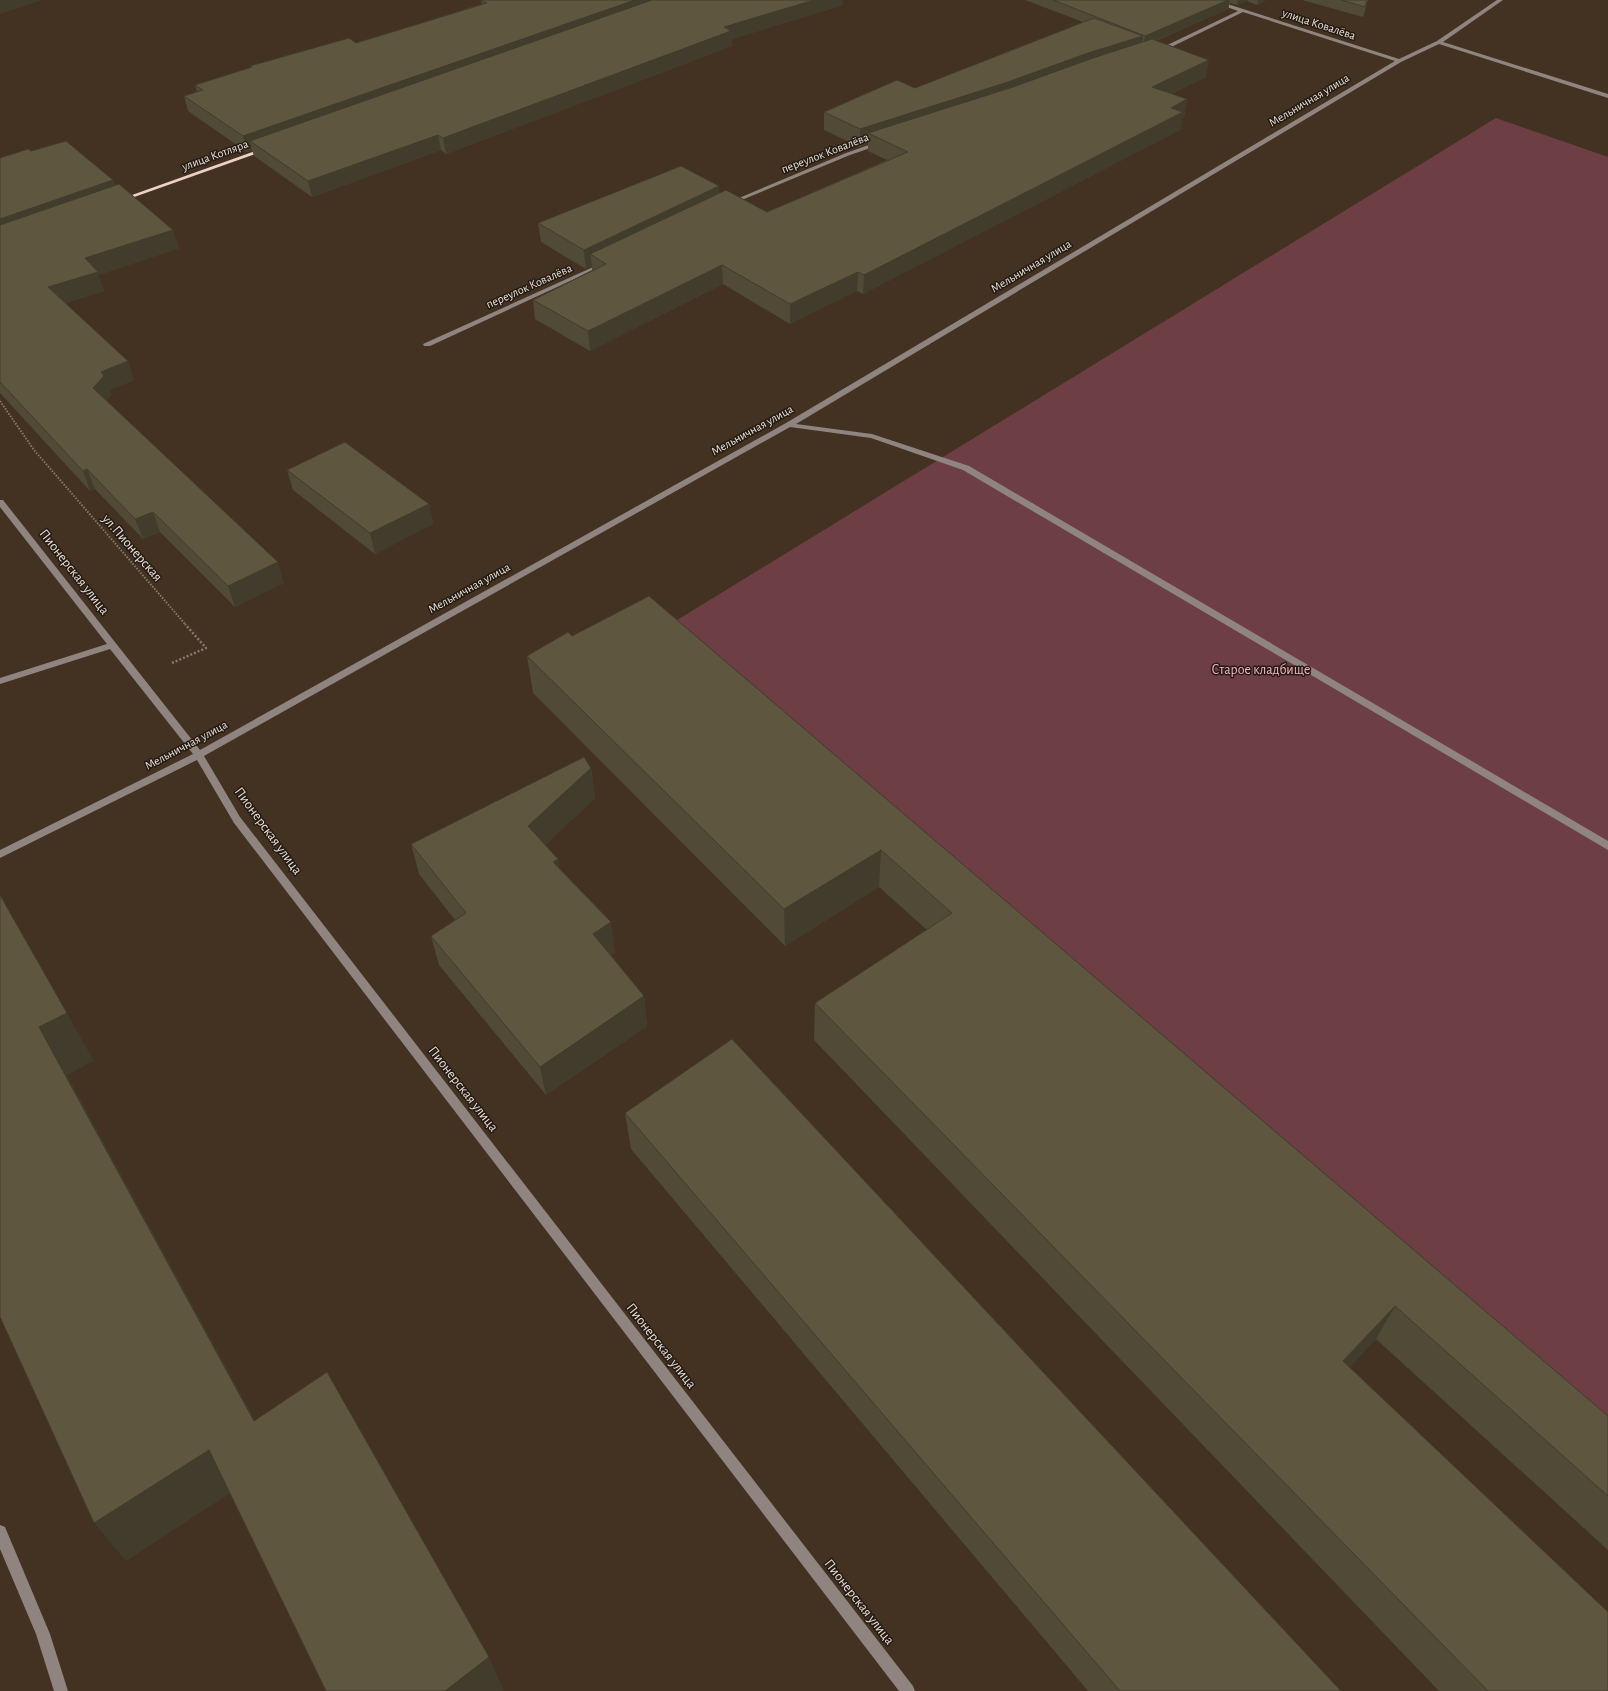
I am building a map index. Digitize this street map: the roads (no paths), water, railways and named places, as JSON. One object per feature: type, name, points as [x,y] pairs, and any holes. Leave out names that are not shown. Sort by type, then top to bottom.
[{"type":"main road","name":"улица Котляра","points":[[112,203],[270,147]]},
{"type":"street","name":"улица Ковалёва","points":[[1210,0],[1399,61]]},
{"type":"street","name":"Мельничная улица","points":[[0,854],[199,755],[788,425],[1399,61],[1439,42],[1500,0]]},
{"type":"street","points":[[1152,53],[1166,48],[1242,10]]},
{"type":"street","points":[[1439,42],[1608,96]]},
{"type":"street","name":"переулок Ковалёва","points":[[722,207],[848,154],[890,140]]},
{"type":"street","name":"переулок Ковалёва","points":[[427,344],[612,260]]},
{"type":"street","points":[[788,425],[872,436],[966,468],[1608,846]]},
{"type":"street","name":"Пионерская улица","points":[[0,502],[199,755],[238,820],[908,1691]]},
{"type":"street","points":[[0,681],[112,645]]},
{"type":"street","points":[[0,1532],[43,1634],[61,1691]]},
{"type":"park label","name":"Старое кладбище","points":[[1261,670]]}]
